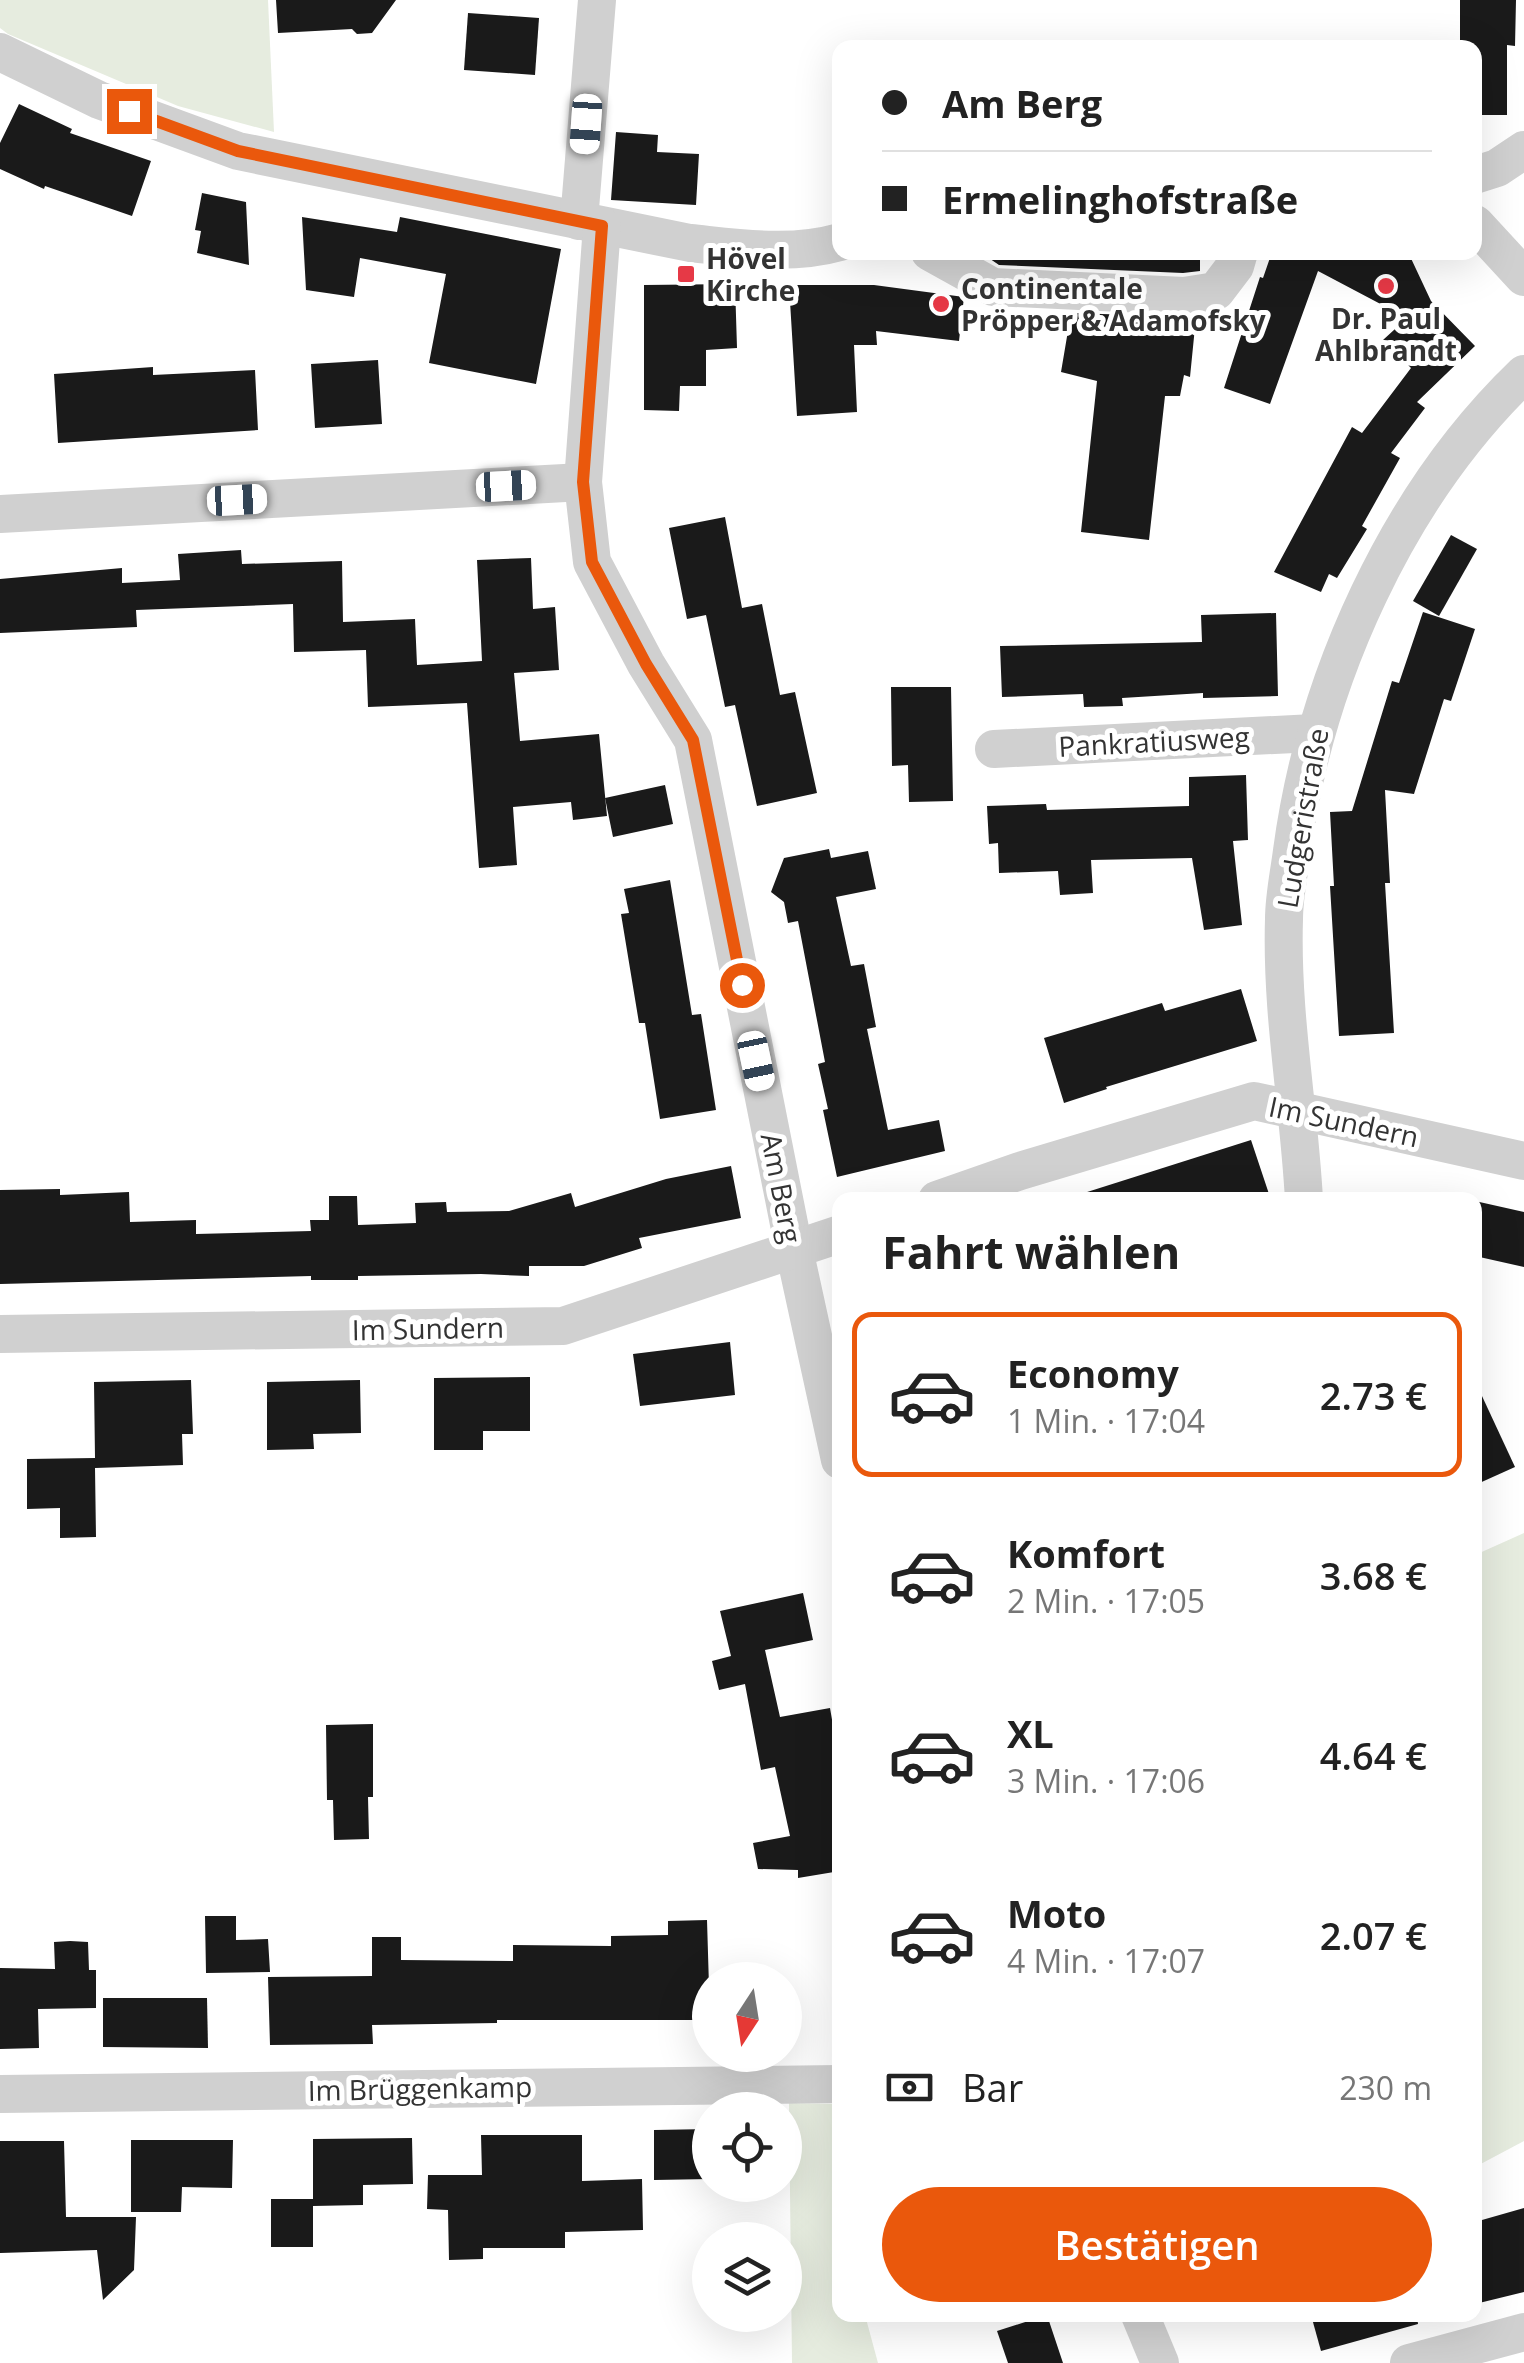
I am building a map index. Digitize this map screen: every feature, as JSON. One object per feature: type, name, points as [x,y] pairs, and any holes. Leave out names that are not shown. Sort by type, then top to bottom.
[{"type":"street","name":"Am Berg","points":[[597,0],[583,482],[592,562],[646,664],[693,740],[832,1423]]},
{"type":"street","points":[[0,52],[99,100],[238,151],[690,242],[746,249],[813,250],[832,244]]},
{"type":"street","points":[[1482,173],[1524,150]]},
{"type":"street","points":[[1482,232],[1524,277]]},
{"type":"street","points":[[944,260],[993,287],[1184,296],[1216,291],[1237,260]]},
{"type":"street","name":"Ludgeristraße","points":[[1303,1192],[1284,998],[1284,915],[1295,825],[1314,733],[1350,635],[1427,487],[1524,374]]},
{"type":"street","points":[[0,514],[583,482]]},
{"type":"street","name":"Pankratiusweg","points":[[994,749],[1314,733]]},
{"type":"street","name":"Im Sundern","points":[[961,1192],[1254,1101],[1524,1161]]},
{"type":"street","name":"Im Sundern","points":[[0,1334],[563,1326],[832,1237]]},
{"type":"street","name":"Im Brüggenkamp","points":[[0,2094],[832,2084]]},
{"type":"street","points":[[1143,2322],[1160,2363]]},
{"type":"street","points":[[1409,2363],[1524,2332]]},
{"type":"shaded area","points":[[0,0],[268,0],[274,132],[178,106],[8,34],[0,28]]},
{"type":"shaded area","points":[[1524,1533],[1524,2141],[1482,2163],[1482,1552]]},
{"type":"shaded area","points":[[802,2103],[832,2104],[832,2322],[867,2322],[878,2363],[792,2363],[792,2332],[802,2332],[802,2222],[790,2222],[790,2202],[802,2202]]},
{"type":"building","points":[[276,0],[396,0],[372,33],[357,34],[352,29],[278,33]]},
{"type":"building","points":[[1460,0],[1516,0],[1515,46],[1507,45],[1507,115],[1482,115],[1482,40],[1460,40]]},
{"type":"building","points":[[468,13],[539,18],[535,75],[464,70]]},
{"type":"building","points":[[19,104],[72,129],[70,133],[151,161],[132,216],[45,186],[44,189],[0,169],[0,143]]},
{"type":"building","points":[[616,132],[658,135],[657,152],[699,154],[696,205],[611,200]]},
{"type":"building","points":[[202,193],[246,202],[249,265],[197,253],[201,231],[195,230]]},
{"type":"building","points":[[302,217],[397,232],[400,217],[561,249],[536,384],[429,363],[446,274],[360,258],[354,297],[306,290]]},
{"type":"building","points":[[992,260],[1200,260],[1200,271],[1183,273],[999,265]]},
{"type":"building","points":[[1269,260],[1412,260],[1431,301],[1475,346],[1417,402],[1425,408],[1391,453],[1400,458],[1362,526],[1367,529],[1337,578],[1329,574],[1321,592],[1274,572],[1352,427],[1362,433],[1411,368],[1383,340],[1407,318],[1318,271],[1270,404],[1224,388],[1260,277],[1263,278]]},
{"type":"building","points":[[735,284],[737,348],[706,350],[706,386],[680,386],[679,411],[644,410],[644,285]]},
{"type":"building","points":[[789,285],[874,285],[964,297],[959,341],[876,331],[877,345],[854,345],[857,412],[797,416]]},
{"type":"building","points":[[1071,313],[1196,317],[1190,377],[1184,375],[1180,396],[1165,396],[1149,540],[1081,532],[1097,381],[1061,372]]},
{"type":"building","points":[[378,360],[382,424],[315,428],[311,364]]},
{"type":"building","points":[[153,367],[153,375],[255,370],[258,430],[58,443],[54,374]]},
{"type":"building","points":[[725,517],[742,608],[762,604],[780,695],[795,692],[817,793],[757,806],[735,705],[725,707],[706,615],[687,619],[669,528]]},
{"type":"building","points":[[1451,535],[1477,549],[1439,616],[1413,601]]},
{"type":"building","points":[[241,550],[242,564],[342,561],[343,622],[415,619],[417,665],[482,661],[477,560],[531,558],[533,609],[555,607],[559,670],[514,673],[520,741],[599,734],[607,816],[573,820],[571,802],[513,807],[517,865],[479,868],[467,703],[368,707],[366,650],[294,652],[293,604],[136,610],[137,627],[0,633],[0,579],[122,568],[122,583],[180,580],[178,554]]},
{"type":"building","points":[[1423,612],[1475,629],[1451,701],[1444,699],[1414,794],[1385,790],[1390,883],[1385,883],[1394,1033],[1339,1036],[1330,812],[1352,811],[1392,681],[1399,683]]},
{"type":"building","points":[[1276,613],[1278,696],[1203,698],[1203,693],[1122,698],[1123,706],[1084,707],[1083,694],[1002,697],[1000,646],[1202,642],[1201,615]]},
{"type":"building","points":[[891,687],[951,687],[953,801],[909,802],[908,765],[892,766]]},
{"type":"building","points":[[1246,775],[1248,840],[1233,841],[1242,925],[1204,930],[1192,858],[1091,860],[1093,893],[1060,895],[1058,871],[999,873],[998,843],[989,844],[987,806],[1046,804],[1047,810],[1189,806],[1189,777]]},
{"type":"building","points":[[665,785],[673,824],[613,837],[605,798]]},
{"type":"building","points":[[829,849],[831,858],[868,851],[876,889],[836,897],[851,966],[864,964],[876,1027],[867,1029],[888,1130],[939,1120],[945,1151],[837,1177],[818,1064],[825,1062],[798,921],[788,923],[784,902],[771,892],[784,858]]},
{"type":"building","points":[[670,880],[692,1015],[701,1014],[716,1110],[660,1119],[645,1023],[639,1023],[621,914],[629,913],[624,889]]},
{"type":"building","points":[[1241,989],[1257,1041],[1064,1103],[1044,1038],[1162,1003],[1165,1011]]},
{"type":"building","points":[[1251,1140],[1268,1192],[1087,1192]]},
{"type":"building","points":[[731,1166],[741,1218],[639,1238],[642,1248],[584,1266],[529,1266],[529,1276],[358,1276],[358,1280],[311,1280],[311,1276],[0,1284],[0,1190],[60,1189],[60,1195],[129,1192],[130,1222],[196,1220],[196,1234],[311,1231],[310,1220],[329,1220],[329,1196],[357,1196],[358,1225],[416,1223],[415,1203],[446,1202],[447,1212],[509,1211],[571,1193],[575,1207],[666,1179]]},
{"type":"building","points":[[1482,1203],[1524,1212],[1524,1267],[1482,1258]]},
{"type":"building","points":[[730,1342],[735,1395],[640,1406],[633,1354]]},
{"type":"building","points":[[530,1377],[530,1431],[483,1431],[483,1450],[434,1450],[434,1378]]},
{"type":"building","points":[[191,1380],[193,1434],[182,1434],[183,1465],[95,1468],[96,1537],[60,1538],[60,1508],[27,1509],[27,1459],[95,1458],[94,1382]]},
{"type":"building","points":[[360,1380],[361,1433],[313,1434],[314,1449],[267,1450],[267,1382]]},
{"type":"building","points":[[1482,1396],[1515,1467],[1482,1482]]},
{"type":"building","points":[[803,1593],[813,1640],[765,1650],[780,1717],[830,1708],[832,1872],[798,1878],[798,1870],[758,1869],[753,1843],[790,1836],[775,1767],[761,1770],[745,1684],[719,1690],[712,1661],[731,1656],[720,1611]]},
{"type":"building","points":[[373,1724],[369,1839],[334,1840],[333,1800],[327,1800],[326,1725]]},
{"type":"building","points":[[205,1916],[236,1916],[236,1940],[268,1939],[270,1972],[206,1973]]},
{"type":"building","points":[[707,1920],[708,1962],[692,1962],[692,2020],[497,2020],[372,2025],[373,2044],[270,2045],[268,1977],[372,1976],[372,1937],[401,1937],[401,1960],[513,1961],[513,1945],[611,1946],[611,1936],[668,1935],[668,1921]]},
{"type":"building","points":[[54,1942],[88,1942],[89,1970],[96,1970],[96,2008],[38,2009],[39,2048],[0,2049],[0,1968],[55,1969]]},
{"type":"building","points":[[103,1998],[207,1998],[208,2048],[103,2047]]},
{"type":"building","points":[[692,2129],[692,2179],[654,2180],[654,2130]]},
{"type":"building","points":[[481,2135],[582,2135],[582,2181],[642,2179],[643,2230],[565,2232],[565,2248],[483,2248],[483,2259],[449,2260],[448,2210],[427,2209],[428,2175],[482,2175]]},
{"type":"building","points":[[412,2138],[413,2184],[363,2185],[363,2205],[313,2206],[313,2139]]},
{"type":"building","points":[[131,2140],[233,2140],[232,2188],[182,2187],[181,2212],[131,2212]]},
{"type":"building","points":[[0,2141],[64,2141],[66,2217],[136,2217],[134,2270],[103,2300],[97,2250],[0,2253]]},
{"type":"building","points":[[271,2199],[313,2199],[313,2247],[271,2247]]},
{"type":"building","points":[[1524,2208],[1524,2292],[1482,2302],[1482,2220]]},
{"type":"building","points":[[1025,2322],[1049,2322],[1063,2363],[1008,2363],[997,2331]]},
{"type":"building","points":[[1313,2322],[1418,2322],[1418,2324],[1321,2351]]},
{"type":"place","name":"Hövel Kirche","points":[[686,274]]},
{"type":"place","name":"Dr. Paul Ahlbrandt","points":[[1386,286]]},
{"type":"place","name":"Continentale Pröpper & Adamofsky","points":[[941,304]]},
{"type":"route","points":[[129,111],[238,151],[602,226],[583,482],[592,562],[646,664],[693,740],[742,985]]}]
